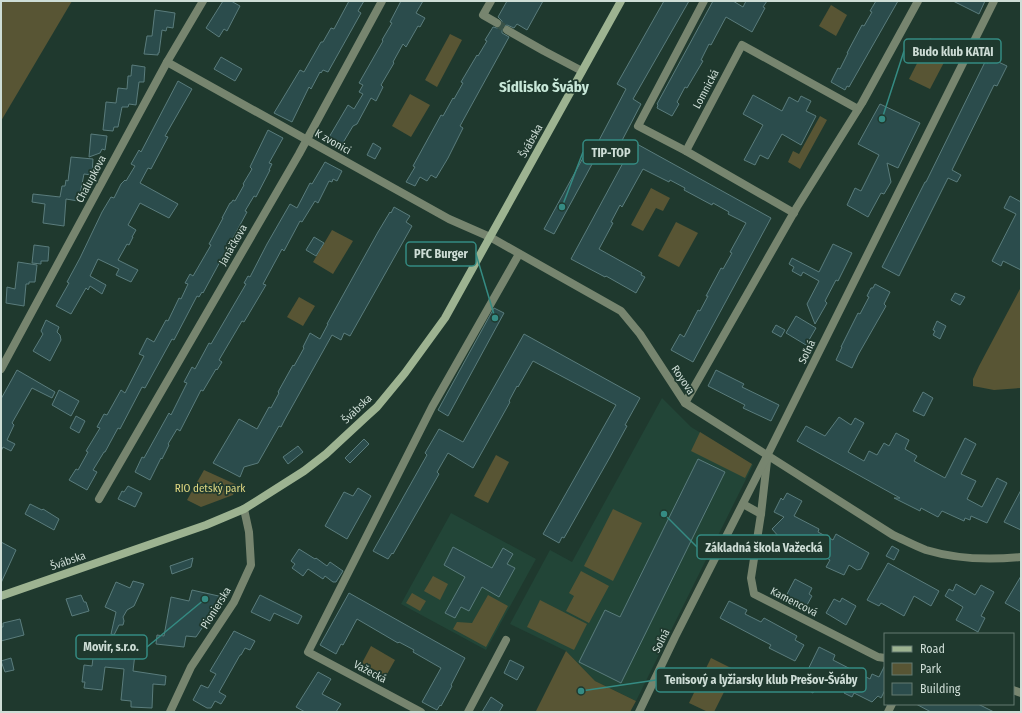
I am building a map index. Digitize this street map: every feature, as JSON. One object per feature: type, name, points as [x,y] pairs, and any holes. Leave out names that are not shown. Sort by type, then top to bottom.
[{"type":"street","name":"Chalupkova","points":[[1,369],[167,62],[202,1]]},
{"type":"street","name":"Janáčkova","points":[[99,499],[306,140],[382,1]]},
{"type":"street","points":[[491,1],[483,15],[497,23]]},
{"type":"street","name":"Švábska","points":[[1,596],[206,525],[244,509],[304,471],[326,454],[377,407],[405,373],[445,318],[621,1]]},
{"type":"street","points":[[704,1],[638,126],[686,151],[794,213]]},
{"type":"street","points":[[685,403],[794,213],[858,109],[918,1]]},
{"type":"street","name":"Soľná","points":[[639,712],[675,637],[994,1]]},
{"type":"street","points":[[507,30],[582,71]]},
{"type":"street","name":"Lomnická","points":[[686,151],[742,45],[858,109]]},
{"type":"street","name":"K zvonici","points":[[167,62],[449,219],[490,237]]},
{"type":"street","name":"Royova","points":[[490,237],[621,311],[640,334],[685,403],[893,535],[925,549],[942,554],[976,558],[1021,557]]},
{"type":"street","name":"Važecká","points":[[421,712],[308,652],[432,407],[519,254]]},
{"type":"street","name":"Kamencová","points":[[767,456],[761,514],[751,578],[754,594],[878,657],[884,658]]},
{"type":"street","points":[[743,504],[761,514]]},
{"type":"street","name":"Pionierska","points":[[170,712],[191,667],[234,602],[251,565],[249,532],[244,509]]},
{"type":"street","points":[[468,712],[506,640]]},
{"type":"shaded area","points":[[662,398],[691,427],[753,465],[636,701],[595,681],[566,651],[510,624],[550,550],[572,562]]},
{"type":"shaded area","points":[[451,513],[536,559],[486,650],[401,604]]},
{"type":"green space","points":[[1,1],[72,1],[1,121]]},
{"type":"green space","points":[[831,5],[847,15],[836,36],[819,26]]},
{"type":"green space","points":[[450,34],[462,40],[437,87],[425,80]]},
{"type":"green space","points":[[930,38],[951,49],[930,89],[909,79]]},
{"type":"green space","points":[[410,94],[430,105],[411,137],[392,126]]},
{"type":"green space","points":[[820,116],[827,120],[800,169],[788,162],[793,151],[799,154]]},
{"type":"green space","points":[[651,188],[670,198],[663,211],[656,208],[643,231],[631,225]]},
{"type":"green space","points":[[676,222],[698,233],[679,267],[658,256]]},
{"type":"green space","points":[[332,230],[353,241],[333,274],[313,262]]},
{"type":"green space","points":[[1021,287],[1021,388],[994,390],[973,386],[973,379],[979,366]]},
{"type":"green space","points":[[299,297],[315,306],[303,326],[287,317]]},
{"type":"green space","points":[[700,432],[752,464],[745,478],[691,451]]},
{"type":"green space","points":[[496,455],[509,462],[488,503],[474,496]]},
{"type":"green space","name":"RIO detský park","points":[[204,470],[237,485],[233,495],[201,507],[187,500]]},
{"type":"green space","points":[[613,509],[642,523],[613,581],[584,566]]},
{"type":"green space","points":[[581,571],[609,586],[589,623],[566,611],[574,596],[569,593]]},
{"type":"green space","points":[[433,576],[448,584],[440,600],[424,591]]},
{"type":"green space","points":[[412,593],[426,601],[420,611],[406,603]]},
{"type":"green space","points":[[488,595],[508,606],[486,647],[453,629],[457,622],[472,623]]},
{"type":"green space","points":[[540,600],[587,624],[574,650],[527,627]]},
{"type":"green space","points":[[371,646],[395,660],[386,676],[362,663]]},
{"type":"green space","points":[[566,651],[595,681],[636,701],[630,712],[536,711]]},
{"type":"green space","points":[[711,658],[735,670],[714,712],[708,712],[689,703]]},
{"type":"building","points":[[223,1],[231,1],[240,6],[227,31],[224,29],[219,37],[206,28]]},
{"type":"building","points":[[349,1],[364,1],[358,11],[361,13],[328,72],[323,70],[321,73],[320,72],[311,89],[309,87],[292,122],[274,113],[300,70],[304,72],[321,42],[323,42],[331,28],[334,29]]},
{"type":"building","points":[[401,1],[423,1],[416,13],[425,18],[420,27],[418,26],[406,47],[403,44],[381,85],[383,87],[376,101],[371,98],[357,124],[353,126],[341,146],[328,139],[348,105],[354,109],[363,94],[359,92],[363,85],[359,83],[383,41],[382,40],[392,23],[390,22]]},
{"type":"building","points":[[507,1],[543,1],[527,30],[517,24],[514,28],[507,25],[502,27],[502,33],[509,37],[460,126],[463,128],[436,178],[431,175],[427,181],[420,177],[415,186],[406,182],[415,167],[413,166],[441,115],[443,116],[453,98],[454,99],[463,83],[461,82],[487,41],[485,40],[493,27],[497,28],[502,26],[502,21],[498,17]]},
{"type":"building","points":[[664,1],[689,1],[633,99],[641,104],[615,154],[604,148],[600,157],[597,155],[554,234],[544,229],[590,145],[595,148],[626,89],[617,84]]},
{"type":"building","points":[[713,1],[733,1],[743,7],[746,1],[767,1],[763,7],[765,8],[752,32],[726,17],[711,45],[709,44],[701,60],[703,61],[687,88],[685,87],[677,102],[679,104],[672,116],[657,108],[657,104]]},
{"type":"building","points":[[876,1],[898,1],[849,87],[847,86],[845,90],[831,82],[838,68],[840,69],[862,25],[864,26],[872,12],[870,11]]},
{"type":"building","points":[[953,1],[985,1],[979,14]]},
{"type":"building","points":[[155,10],[175,13],[173,28],[167,27],[166,31],[162,30],[158,55],[144,54],[147,36],[152,36]]},
{"type":"building","points":[[221,57],[242,69],[235,81],[214,69]]},
{"type":"building","points":[[990,58],[1007,66],[997,86],[994,85],[952,170],[961,175],[957,182],[948,178],[899,276],[882,267],[985,62],[988,63]]},
{"type":"building","points":[[132,65],[145,67],[144,82],[139,82],[136,105],[129,104],[128,107],[122,107],[118,127],[114,127],[113,131],[103,130],[106,102],[116,103],[118,88],[127,89],[128,76],[131,76]]},
{"type":"building","points":[[178,81],[192,89],[165,136],[168,137],[151,169],[148,168],[140,183],[178,204],[169,218],[140,203],[128,225],[136,230],[129,245],[127,244],[118,260],[138,270],[131,282],[116,275],[119,269],[98,259],[90,276],[106,285],[102,294],[90,286],[88,290],[86,288],[71,314],[56,306],[69,283],[67,282],[102,212],[111,197],[114,198],[121,184],[125,180],[126,181],[135,166],[131,164],[139,150],[141,152]]},
{"type":"building","points":[[753,95],[782,111],[789,97],[798,102],[801,96],[811,101],[806,111],[816,116],[801,145],[782,134],[768,159],[760,155],[755,165],[744,160],[763,125],[743,114]]},
{"type":"building","points":[[880,104],[920,123],[898,168],[887,163],[891,182],[884,194],[881,193],[868,217],[847,205],[855,188],[861,191],[879,155],[858,144]]},
{"type":"building","points":[[268,130],[283,138],[269,163],[272,164],[270,170],[256,197],[254,196],[245,211],[247,212],[203,293],[202,292],[199,297],[197,296],[174,340],[172,339],[145,388],[142,387],[120,429],[118,428],[93,470],[97,472],[87,490],[69,480],[76,469],[78,470],[88,452],[86,451],[100,428],[97,427],[104,414],[107,415],[121,390],[125,393],[144,356],[139,354],[147,338],[154,342],[166,320],[168,321],[179,298],[181,299],[188,284],[185,283],[190,274],[193,276],[211,245],[209,244],[230,203],[233,200],[235,201],[244,185],[243,184],[252,169],[250,167]]},
{"type":"building","points":[[91,134],[107,136],[105,150],[102,149],[100,153],[89,157]]},
{"type":"building","points":[[373,143],[381,148],[375,159],[367,155]]},
{"type":"building","points":[[637,144],[771,218],[693,362],[671,350],[680,334],[684,337],[698,310],[700,311],[708,296],[706,296],[721,268],[723,269],[732,253],[730,252],[746,223],[728,214],[729,212],[713,203],[712,205],[684,190],[685,188],[670,180],[669,182],[643,169],[622,207],[620,205],[611,222],[613,223],[599,249],[642,273],[641,275],[645,277],[636,293],[571,259],[624,161],[628,163]]},
{"type":"building","points":[[71,157],[93,159],[92,175],[84,174],[78,201],[66,199],[64,226],[43,223],[45,204],[32,202],[33,194],[60,197],[62,186],[65,186],[66,180],[68,181]]},
{"type":"building","points":[[325,162],[342,171],[337,181],[333,179],[332,182],[329,181],[318,203],[315,201],[302,222],[300,221],[284,251],[282,249],[263,284],[266,285],[244,322],[242,321],[219,360],[222,362],[203,391],[201,390],[180,431],[177,429],[150,480],[135,472],[142,457],[144,458],[169,413],[171,415],[187,383],[184,382],[192,367],[195,369],[209,343],[211,344],[246,284],[244,283],[248,276],[250,277],[290,204],[297,208],[310,183],[312,184]]},
{"type":"building","points":[[1010,196],[1021,202],[1021,270],[1003,261],[1001,266],[992,261],[1016,214],[1004,208]]},
{"type":"building","points":[[394,207],[410,216],[406,222],[412,226],[350,336],[344,333],[341,340],[332,335],[281,427],[279,426],[258,463],[244,467],[240,477],[213,463],[239,419],[257,429],[269,407],[271,408],[279,393],[278,392],[304,348],[303,347],[310,333],[320,339],[378,232]]},
{"type":"building","points":[[314,237],[324,243],[316,256],[306,250]]},
{"type":"building","points":[[833,244],[852,253],[838,281],[836,280],[825,301],[827,303],[815,324],[807,304],[819,281],[803,272],[801,276],[792,271],[794,267],[789,264],[792,258],[819,272]]},
{"type":"building","points":[[34,245],[49,247],[48,261],[41,261],[41,264],[32,263]]},
{"type":"building","points":[[18,262],[37,265],[35,282],[29,282],[29,284],[26,284],[24,306],[6,303],[7,287],[15,289]]},
{"type":"building","points":[[875,284],[890,292],[884,304],[886,306],[852,368],[836,360],[858,313],[860,314],[869,297],[867,296],[871,288],[873,288]]},
{"type":"building","points":[[955,293],[965,297],[960,305],[951,300]]},
{"type":"building","points":[[494,308],[504,313],[448,416],[438,410]]},
{"type":"building","points":[[796,316],[816,328],[806,345],[786,333]]},
{"type":"building","points":[[46,320],[59,327],[57,332],[60,335],[61,340],[50,361],[33,351],[43,334],[41,331]]},
{"type":"building","points":[[937,321],[946,326],[940,339],[933,335],[935,331],[933,330]]},
{"type":"building","points":[[776,325],[785,330],[781,337],[772,332]]},
{"type":"building","points":[[524,334],[640,398],[625,425],[627,426],[564,538],[562,537],[559,543],[543,534],[616,405],[533,361],[518,387],[517,386],[509,401],[510,402],[473,468],[448,453],[437,472],[439,474],[393,554],[392,553],[388,559],[373,551],[427,455],[425,453],[439,429],[463,442]]},
{"type":"building","points":[[17,370],[55,392],[52,398],[32,388],[12,423],[14,425],[7,440],[15,444],[11,451],[3,447],[1,451],[1,399]]},
{"type":"building","points":[[716,370],[744,384],[742,387],[779,405],[771,421],[743,408],[745,405],[708,386]]},
{"type":"building","points":[[59,390],[79,401],[71,416],[52,405]]},
{"type":"building","points":[[923,392],[933,398],[924,416],[913,411]]},
{"type":"building","points":[[76,416],[85,421],[79,433],[70,428]]},
{"type":"building","points":[[839,417],[851,425],[855,418],[864,423],[848,452],[864,461],[869,451],[877,455],[884,443],[889,446],[896,433],[909,440],[905,449],[917,456],[914,461],[945,478],[965,438],[976,444],[961,474],[976,481],[967,499],[982,507],[997,478],[1007,483],[987,523],[971,516],[970,520],[965,518],[964,521],[942,511],[938,517],[921,508],[920,511],[894,498],[900,498],[797,441],[806,426],[825,436]]},
{"type":"building","points":[[364,439],[369,444],[350,463],[345,458]]},
{"type":"building","points":[[298,446],[303,452],[288,464],[283,457]]},
{"type":"building","points":[[698,459],[725,472],[621,683],[579,662],[605,610],[620,617]]},
{"type":"building","points":[[128,486],[142,493],[135,507],[118,499],[122,491],[124,492]]},
{"type":"building","points":[[358,488],[371,496],[347,539],[325,526],[344,492],[353,496]]},
{"type":"building","points":[[1021,490],[1021,530],[1004,522]]},
{"type":"building","points":[[787,493],[802,501],[794,516],[819,529],[818,532],[833,540],[836,534],[869,553],[861,569],[857,570],[849,565],[844,575],[826,567],[830,560],[815,551],[813,554],[807,551],[805,555],[787,546],[772,529],[784,517],[774,512],[781,498],[783,500]]},
{"type":"building","points":[[30,504],[42,510],[43,509],[59,519],[54,530],[25,514]]},
{"type":"building","points":[[1,542],[16,550],[1,583]]},
{"type":"building","points":[[892,546],[899,550],[894,560],[886,556]]},
{"type":"building","points":[[453,547],[492,568],[503,548],[513,554],[507,564],[515,568],[499,597],[482,587],[469,611],[461,607],[455,618],[445,613],[465,577],[444,565]]},
{"type":"building","points":[[299,549],[327,566],[330,562],[343,571],[336,582],[333,582],[325,576],[323,579],[308,569],[303,576],[292,568],[295,564],[291,561]]},
{"type":"building","points":[[193,558],[191,567],[172,574],[170,566]]},
{"type":"building","points":[[888,563],[939,591],[931,606],[914,596],[904,616],[881,603],[879,606],[867,600]]},
{"type":"building","points":[[1021,576],[1021,612],[1005,603]]},
{"type":"building","points":[[795,579],[812,588],[809,594],[812,596],[807,605],[804,604],[803,606],[786,596]]},
{"type":"building","points":[[133,581],[144,584],[134,606],[127,610],[123,617],[123,625],[119,625],[114,635],[111,634],[116,612],[105,607],[116,582],[130,588]]},
{"type":"building","points":[[956,584],[975,595],[981,585],[994,592],[981,616],[985,618],[978,632],[956,620],[963,607],[945,596],[949,589],[953,591]]},
{"type":"building","points":[[192,590],[223,597],[196,637],[186,636],[184,647],[156,644],[157,635],[164,636],[171,597],[189,601]]},
{"type":"building","points":[[349,593],[465,658],[451,685],[452,686],[441,706],[440,705],[437,710],[422,702],[441,668],[413,652],[414,650],[399,642],[398,643],[357,619],[343,645],[341,644],[336,654],[320,645]]},
{"type":"building","points":[[81,595],[84,602],[86,602],[89,611],[72,616],[66,599]]},
{"type":"building","points":[[260,595],[302,616],[298,624],[274,613],[270,621],[251,612]]},
{"type":"building","points":[[842,598],[856,606],[846,625],[826,613],[834,599],[840,602]]},
{"type":"building","points":[[729,601],[747,610],[745,614],[761,622],[764,618],[797,636],[795,640],[804,645],[795,661],[769,648],[771,645],[720,618]]},
{"type":"building","points":[[20,619],[24,635],[1,641],[1,627],[3,627],[3,623]]},
{"type":"building","points":[[234,631],[255,641],[250,650],[245,648],[240,655],[219,692],[226,696],[221,704],[215,701],[211,708],[207,708],[193,700],[201,685],[208,688],[216,674],[210,671]]},
{"type":"building","points":[[107,640],[136,645],[133,671],[166,676],[165,685],[153,684],[152,708],[131,707],[131,701],[121,700],[124,669],[105,667],[102,690],[84,688],[85,682],[82,682],[84,665],[92,666],[93,658],[103,659]]},
{"type":"building","points":[[819,647],[835,655],[833,660],[870,679],[872,674],[879,677],[884,667],[884,692],[881,698],[878,696],[872,702],[854,693],[852,697],[844,693],[848,687],[829,676],[827,678],[822,675],[813,693],[800,686]]},
{"type":"building","points":[[11,658],[14,670],[5,672],[1,661]]},
{"type":"building","points":[[510,660],[524,667],[517,680],[504,673]]},
{"type":"building","points":[[318,672],[331,679],[322,694],[341,704],[336,712],[305,712],[296,707]]},
{"type":"building","points":[[491,697],[503,705],[499,712],[482,712]]},
{"type":"building","points":[[918,705],[980,705],[994,712],[931,712]]},
{"type":"tunnel","points":[[497,23],[507,30]]},
{"type":"place","name":"Budo klub KATAI","points":[[882,119]]},
{"type":"place","name":"TIP-TOP","points":[[562,207]]},
{"type":"place","name":"PFC Burger","points":[[495,318]]},
{"type":"place","name":"Základná škola Važecká","points":[[664,514]]},
{"type":"place","name":"Movir, s.r.o.","points":[[205,599]]},
{"type":"place","name":"Tenisový a lyžiarsky klub Prešov-Šváby","points":[[581,691]]},
{"type":"district","name":"Sídlisko Šváby","points":[[544,87]]}]
